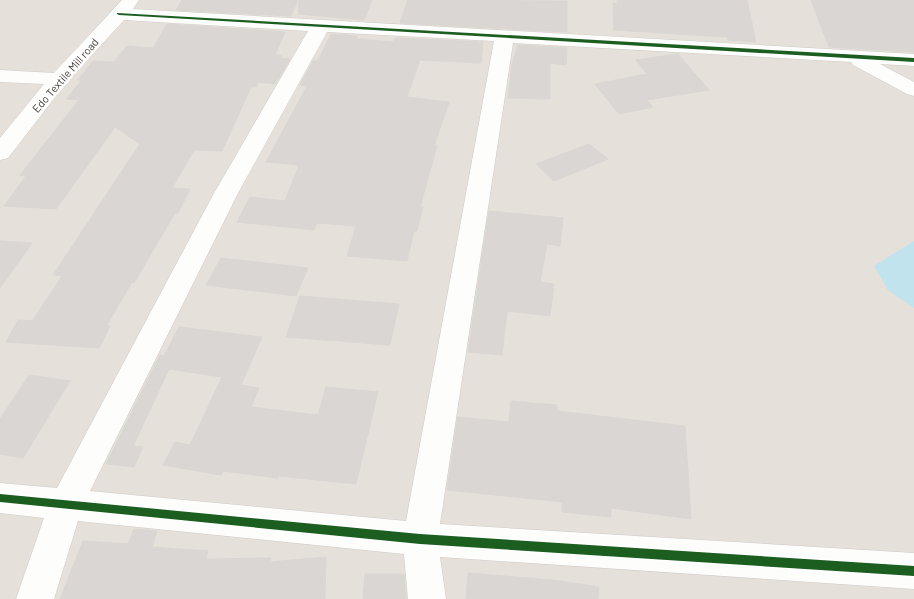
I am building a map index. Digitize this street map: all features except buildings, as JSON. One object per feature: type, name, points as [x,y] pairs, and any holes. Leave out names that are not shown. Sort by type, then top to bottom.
[{"type":"street","points":[[126,7],[321,25],[914,60]]},
{"type":"street","name":"Edo Textile Mill road","points":[[0,153],[59,79],[126,7]]},
{"type":"street","points":[[35,599],[66,504],[225,195],[321,25]]},
{"type":"street","points":[[427,599],[420,540],[505,35]]},
{"type":"street","points":[[850,56],[914,90]]},
{"type":"street","points":[[0,76],[59,79]]},
{"type":"street","points":[[0,498],[420,540],[914,571]]},
{"type":"shaded area","points":[[0,0],[914,0],[914,599],[0,599]]},
{"type":"water","points":[[914,241],[914,308],[888,290],[874,266]]},
{"type":"cycle path","points":[[119,14],[914,60]]},
{"type":"cycle path","points":[[0,498],[420,539],[914,571]]}]
